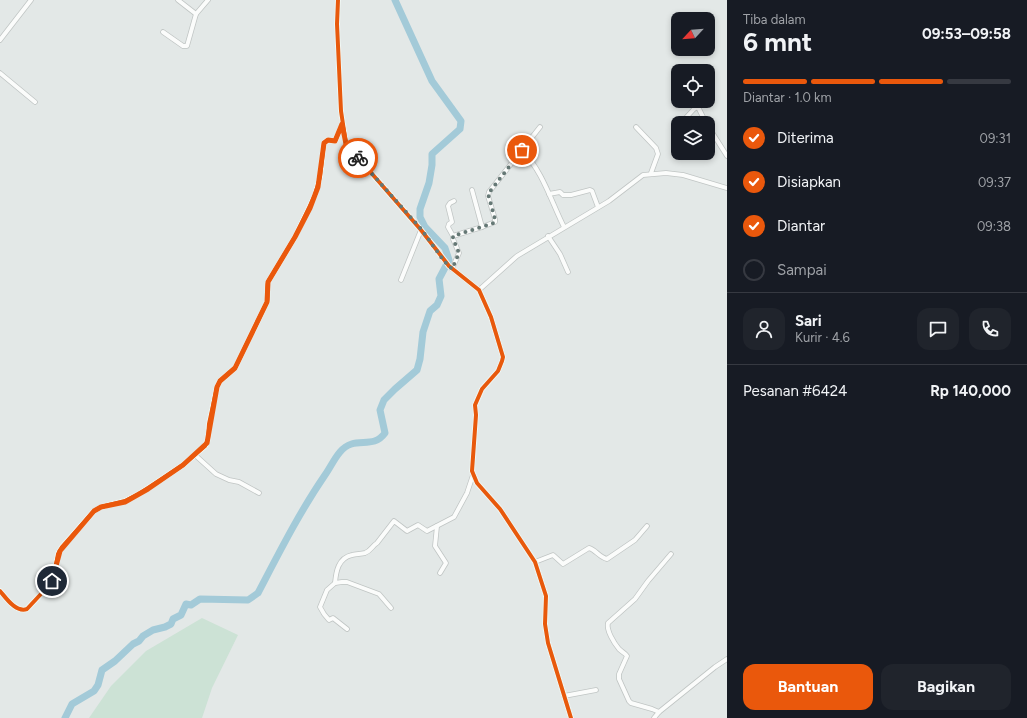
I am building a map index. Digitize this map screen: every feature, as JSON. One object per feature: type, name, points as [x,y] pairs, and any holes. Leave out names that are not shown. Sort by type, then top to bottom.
[{"type":"street","points":[[0,40],[32,0]]},
{"type":"street","points":[[178,0],[196,14]]},
{"type":"street","points":[[163,32],[181,45],[185,46],[188,43],[196,14],[208,0]]},
{"type":"street","points":[[338,0],[337,24],[341,112],[345,139],[350,149],[422,230],[450,268],[479,290],[492,317],[503,356],[498,372],[482,389],[475,405],[476,415],[472,466],[473,475],[477,483],[500,508],[535,562],[546,596],[546,634],[571,718]]},
{"type":"street","points":[[0,73],[35,102]]},
{"type":"street","points":[[687,116],[697,108]]},
{"type":"street","points":[[0,591],[16,607],[22,610],[27,609],[52,581],[60,551],[94,511],[101,507],[125,502],[135,497],[168,477],[205,446],[208,439],[209,424],[217,387],[220,381],[235,368],[267,302],[268,282],[295,237],[313,201],[320,177],[324,143],[328,140],[335,141],[342,124]]},
{"type":"street","points":[[453,236],[492,224],[495,221],[488,196],[490,191],[540,127]]},
{"type":"street","points":[[636,127],[656,148],[658,154],[651,173]]},
{"type":"street","points":[[715,137],[727,156]]},
{"type":"street","points":[[522,150],[536,168],[564,227]]},
{"type":"street","points":[[479,290],[517,256],[548,236],[609,201],[640,176],[651,173],[683,175],[727,188]]},
{"type":"street","points":[[472,190],[482,227]]},
{"type":"street","points":[[549,194],[560,192],[563,195],[569,195],[590,190],[592,191],[598,207]]},
{"type":"street","points":[[450,268],[459,253],[448,227],[452,222],[448,206],[454,201]]},
{"type":"street","points":[[401,280],[422,230]]},
{"type":"street","points":[[548,236],[560,254],[568,272]]},
{"type":"street","points":[[195,455],[216,474],[229,480],[239,482],[259,493]]},
{"type":"street","points":[[335,583],[337,569],[344,558],[371,550],[394,521],[407,531],[418,525],[428,531],[455,516],[467,493],[473,475]]},
{"type":"street","points":[[437,526],[434,546],[446,563],[440,573]]},
{"type":"street","points":[[535,562],[553,555],[563,564],[588,548],[593,549],[602,558],[607,559],[635,540],[646,526]]},
{"type":"street","points":[[659,712],[629,702],[619,677],[627,656],[618,647],[607,627],[608,622],[635,600],[648,581],[671,554]]},
{"type":"street","points":[[347,629],[332,618],[329,620],[320,607],[327,590],[335,583],[347,582],[379,594],[391,608]]},
{"type":"street","points":[[654,718],[659,712],[715,667],[727,660]]},
{"type":"street","points":[[564,696],[596,690]]},
{"type":"green space","points":[[202,618],[238,635],[212,688],[202,718],[89,718],[111,686],[146,651]]},
{"type":"waterway","points":[[65,718],[72,704],[94,691],[98,685],[102,670],[115,661],[143,636],[153,630],[171,624],[173,619],[181,615],[186,604],[191,605],[200,599],[248,600],[258,593],[298,518],[340,452],[352,444],[375,441],[385,433],[380,410],[384,400],[417,370],[420,359],[423,332],[430,311],[437,305],[441,296],[439,279],[449,260],[445,248],[425,227],[420,217],[420,209],[429,183],[432,154],[460,129],[461,121],[432,81],[395,0]]},
{"type":"cycle path","points":[[338,0],[337,24],[341,111],[346,144],[421,230],[449,266],[479,290],[491,317],[503,357],[498,371],[482,389],[475,405],[476,415],[472,471],[477,483],[500,509],[535,562],[546,596],[545,624],[548,643],[571,718]]},
{"type":"cycle path","points":[[0,591],[15,607],[23,610],[27,609],[53,581],[58,554],[62,547],[94,511],[101,507],[125,501],[139,494],[183,465],[205,446],[208,439],[209,424],[217,387],[220,381],[235,368],[267,302],[268,282],[295,237],[315,195],[320,177],[324,143],[328,140],[335,141],[342,125]]},
{"type":"way so far","points":[[358,158],[422,230],[444,261],[452,269],[459,253],[452,237],[455,234],[494,223],[495,219],[488,194],[522,150]]},
{"type":"route","points":[[52,581],[58,554],[62,547],[94,511],[101,507],[125,502],[131,499],[168,477],[205,446],[208,439],[209,424],[218,384],[235,368],[267,302],[268,282],[295,237],[310,208],[318,187],[324,143],[328,140],[335,141],[342,124],[346,144],[358,158]]}]
